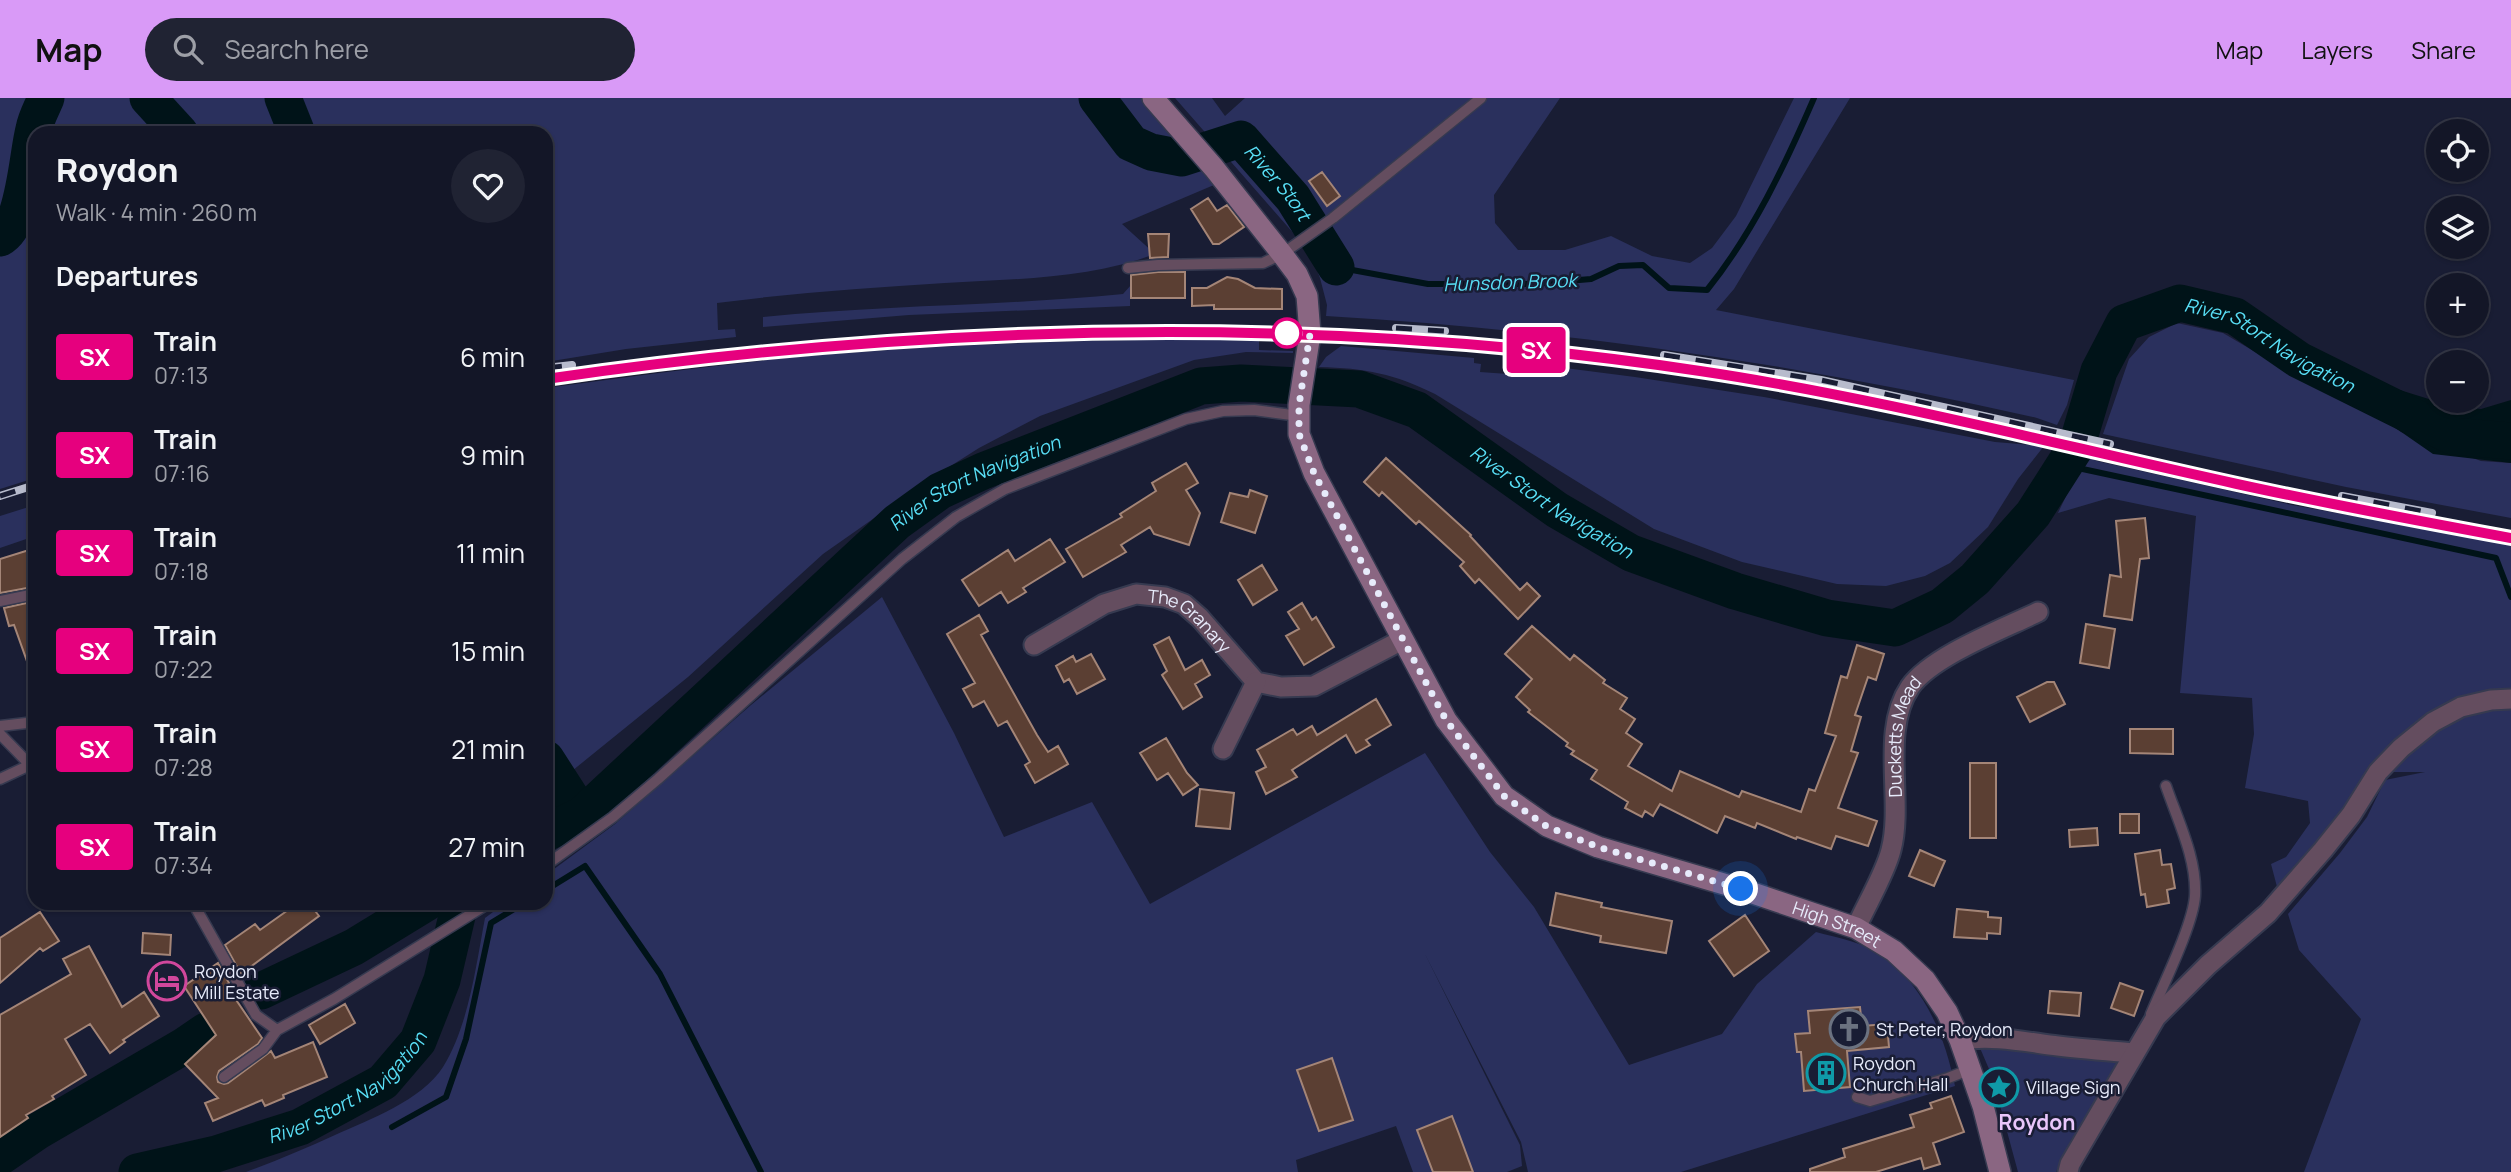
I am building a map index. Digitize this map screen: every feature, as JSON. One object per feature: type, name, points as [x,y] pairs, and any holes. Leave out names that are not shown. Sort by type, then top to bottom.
[{"type":"main road","name":"High Street","points":[[1153,98],[1214,168],[1297,274],[1307,296],[1310,324],[1299,410],[1299,434],[1314,473],[1446,720],[1504,796],[1546,826],[1598,847],[1741,889],[1856,928],[1894,951],[1926,980],[1947,1012],[1971,1069],[2000,1172]]},
{"type":"street","name":"The Granary","points":[[1034,645],[1104,604],[1136,594],[1165,597],[1184,604],[1200,618],[1256,682]]},
{"type":"street","name":"Ducketts Mead","points":[[1856,928],[1891,852],[1896,820],[1895,739],[1900,709],[1910,687],[1934,664],[2038,612]]},
{"type":"street","points":[[1223,749],[1256,682],[1281,687],[1314,686],[1402,640]]},
{"type":"street","points":[[2068,1172],[2070,1164],[2156,1017],[2208,965],[2268,913],[2351,815],[2378,772],[2401,748],[2433,722],[2461,707],[2511,699]]},
{"type":"street","points":[[1960,1040],[1983,1037],[2134,1053]]},
{"type":"lane","points":[[1128,268],[1263,263],[1282,254],[1320,227],[1481,98]]},
{"type":"lane","points":[[553,860],[613,817],[658,779],[902,559],[957,517],[1004,489],[1186,419],[1223,411],[1299,410]]},
{"type":"lane","points":[[0,601],[28,595]]},
{"type":"lane","points":[[0,726],[28,723]]},
{"type":"lane","points":[[0,734],[28,763]]},
{"type":"lane","points":[[0,779],[28,768]]},
{"type":"lane","points":[[2134,1053],[2188,925],[2195,899],[2194,872],[2166,786]]},
{"type":"lane","points":[[201,910],[230,972],[256,1015],[276,1030]]},
{"type":"lane","points":[[224,1077],[263,1049],[276,1030],[334,999],[479,910]]},
{"type":"lane","points":[[1857,1097],[1870,1101],[1971,1069]]},
{"type":"shaded area","points":[[0,98],[1146,98],[1221,182],[1122,224],[1155,254],[1104,269],[1052,276],[831,291],[717,303],[718,330],[735,329],[736,337],[626,349],[553,361],[553,126],[28,126],[28,480],[0,489]]},
{"type":"shaded area","points":[[1175,98],[1212,98],[1225,116],[1245,98],[1560,98],[1494,195],[1495,223],[1518,250],[1565,250],[1611,236],[1652,256],[1690,263],[1712,248],[1736,216],[1794,98],[1850,98],[1734,289],[1716,310],[2074,380],[2067,405],[2057,425],[2037,418],[1861,381],[1683,352],[1505,330],[1326,316],[1327,305],[1320,278],[1314,263],[1295,235]]},
{"type":"shaded area","points":[[1131,285],[1137,285],[1137,298],[1130,298],[1130,306],[909,315],[763,327],[763,317],[1078,298],[1123,294]]},
{"type":"shaded area","points":[[2177,323],[2223,333],[2291,373],[2371,411],[2401,432],[2481,461],[2511,463],[2511,518],[2346,487],[2103,434],[2129,359],[2149,337]]},
{"type":"shaded area","points":[[1114,340],[1259,341],[1259,350],[1293,353],[1246,352],[1194,360],[1040,416],[979,448],[823,554],[688,677],[553,786],[553,387],[795,357]]},
{"type":"shaded area","points":[[1341,346],[1474,358],[1474,363],[1481,364],[1480,372],[1508,374],[1510,361],[1635,377],[1764,397],[1995,442],[2044,446],[2018,479],[1988,527],[1950,563],[1925,576],[1886,586],[1837,584],[1742,562],[1654,529],[1435,394],[1406,381],[1379,373],[1319,367],[1326,357]]},
{"type":"shaded area","points":[[2387,386],[2426,398],[2426,413],[2489,413],[2489,407],[2511,400],[2511,463],[2433,454],[2371,411]]},
{"type":"shaded area","points":[[2085,456],[2097,461],[2292,505],[2511,544],[2511,1172],[2304,1172],[2361,1019],[2299,950],[2288,914],[2367,817],[2385,780],[2425,772],[2378,772],[2281,902],[2271,864],[2286,857],[2310,823],[2308,801],[2245,788],[2254,734],[2252,698],[2180,693],[2196,516],[2109,498],[2058,513]]},
{"type":"shaded area","points":[[28,507],[28,538],[0,548],[0,516]]},
{"type":"shaded area","points":[[882,597],[954,733],[1004,837],[1092,802],[1150,904],[1425,753],[1490,852],[1534,907],[1629,1065],[1722,1034],[1757,984],[1816,932],[1875,951],[1910,982],[1939,1031],[1955,1086],[1681,1172],[1528,1172],[1521,1142],[1425,954],[1520,1145],[1522,1166],[1507,1172],[1413,1172],[1396,1126],[1296,1160],[1298,1172],[246,1172],[379,1115],[422,1090],[443,1067],[459,1033],[470,994],[485,918],[496,910],[553,910],[553,870],[615,824],[751,705]]},
{"type":"shaded area","points":[[1982,1044],[2118,1061],[2119,1067],[2071,1140],[2056,1172],[2018,1172],[1992,1076],[1980,1048]]},
{"type":"building","points":[[1322,172],[1340,196],[1327,206],[1309,181]]},
{"type":"building","points":[[1208,198],[1217,211],[1227,205],[1244,227],[1219,244],[1213,244],[1191,209]]},
{"type":"building","points":[[1148,234],[1169,234],[1168,257],[1150,258]]},
{"type":"building","points":[[1185,272],[1185,298],[1131,298],[1131,275]]},
{"type":"building","points":[[1227,277],[1238,279],[1255,288],[1282,289],[1282,309],[1214,309],[1214,305],[1192,306],[1192,288],[1207,288]]},
{"type":"building","points":[[1386,458],[1471,535],[1520,590],[1527,583],[1540,596],[1518,619],[1479,579],[1475,583],[1460,566],[1464,562],[1419,521],[1416,524],[1382,492],[1379,496],[1364,482]]},
{"type":"building","points":[[1186,463],[1198,483],[1186,490],[1200,513],[1189,545],[1154,534],[1150,527],[1121,545],[1126,552],[1083,577],[1066,549],[1122,517],[1120,514],[1156,491],[1152,483]]},
{"type":"building","points":[[1250,490],[1267,496],[1255,533],[1221,522],[1230,493],[1248,497]]},
{"type":"building","points":[[2145,518],[2149,558],[2140,559],[2132,620],[2104,616],[2110,575],[2121,577],[2116,521]]},
{"type":"building","points":[[1050,539],[1065,562],[1023,588],[1026,592],[1008,603],[1001,592],[979,606],[962,580],[1008,550],[1015,561]]},
{"type":"building","points":[[28,550],[28,588],[0,593],[0,559]]},
{"type":"building","points":[[1262,565],[1277,590],[1253,605],[1238,580]]},
{"type":"building","points":[[28,603],[28,664],[14,625],[9,626],[4,608]]},
{"type":"building","points":[[1302,603],[1312,620],[1316,617],[1334,647],[1304,665],[1286,636],[1299,629],[1288,612]]},
{"type":"building","points":[[979,615],[988,631],[981,635],[1037,735],[1048,752],[1058,746],[1068,764],[1035,783],[1025,765],[1030,762],[1007,721],[998,726],[984,701],[973,707],[963,689],[975,683],[947,634]]},
{"type":"building","points":[[2086,624],[2115,629],[2109,668],[2080,663]]},
{"type":"building","points":[[1532,626],[1570,660],[1574,655],[1605,680],[1603,683],[1627,698],[1620,709],[1635,719],[1626,733],[1642,744],[1628,766],[1672,791],[1680,771],[1739,797],[1742,791],[1801,812],[1809,789],[1815,791],[1836,736],[1825,733],[1841,676],[1847,678],[1857,645],[1884,654],[1876,680],[1868,677],[1855,715],[1861,717],[1851,751],[1858,753],[1838,808],[1877,821],[1868,846],[1836,836],[1831,849],[1797,837],[1796,839],[1757,823],[1755,828],[1725,816],[1717,833],[1660,804],[1653,816],[1645,811],[1642,817],[1625,808],[1628,802],[1591,779],[1597,770],[1571,754],[1574,751],[1566,746],[1568,743],[1528,712],[1530,710],[1516,697],[1532,679],[1505,654]]},
{"type":"building","points":[[1169,637],[1185,670],[1202,660],[1210,675],[1195,684],[1202,697],[1183,709],[1162,675],[1167,671],[1154,645]]},
{"type":"building","points":[[1091,654],[1105,679],[1077,694],[1069,679],[1064,682],[1056,666],[1073,656],[1076,662]]},
{"type":"building","points":[[2047,682],[2054,682],[2065,704],[2030,722],[2017,697]]},
{"type":"building","points":[[1376,699],[1391,725],[1366,740],[1370,745],[1356,753],[1346,735],[1292,770],[1297,777],[1266,794],[1256,772],[1266,767],[1257,750],[1293,729],[1297,735],[1312,726],[1317,735]]},
{"type":"building","points":[[2130,729],[2173,729],[2173,754],[2130,753]]},
{"type":"building","points":[[1166,738],[1187,773],[1198,785],[1183,795],[1168,773],[1157,780],[1140,753]]},
{"type":"building","points":[[1970,763],[1996,763],[1996,838],[1970,838]]},
{"type":"building","points":[[1200,789],[1234,793],[1230,829],[1196,826]]},
{"type":"building","points":[[2120,814],[2139,814],[2139,833],[2120,833]]},
{"type":"building","points":[[2097,828],[2098,845],[2070,847],[2069,830]]},
{"type":"building","points":[[1920,850],[1945,861],[1934,886],[1909,876]]},
{"type":"building","points":[[2160,850],[2162,865],[2171,864],[2175,888],[2167,890],[2169,903],[2147,907],[2145,894],[2141,895],[2135,854]]},
{"type":"building","points":[[1556,893],[1602,903],[1601,907],[1672,921],[1666,953],[1600,942],[1601,936],[1550,925]]},
{"type":"building","points":[[1957,909],[1988,912],[1988,917],[2001,918],[2000,934],[1987,933],[1987,939],[1954,937]]},
{"type":"building","points":[[288,910],[314,910],[319,916],[241,974],[225,945],[255,924],[260,930]]},
{"type":"building","points":[[40,912],[59,941],[43,951],[40,948],[0,983],[0,938]]},
{"type":"building","points":[[1745,915],[1769,951],[1734,976],[1709,941]]},
{"type":"building","points":[[143,933],[171,935],[170,955],[142,953]]},
{"type":"building","points":[[89,946],[122,1007],[144,992],[159,1016],[123,1040],[125,1042],[110,1053],[90,1024],[65,1039],[86,1075],[52,1096],[54,1099],[26,1115],[28,1118],[0,1137],[0,1015],[71,974],[63,959]]},
{"type":"building","points":[[218,963],[229,983],[226,985],[262,1038],[258,1044],[219,1071],[218,1082],[228,1083],[271,1051],[275,1058],[313,1042],[327,1077],[283,1095],[284,1098],[265,1106],[262,1100],[213,1121],[205,1103],[218,1098],[185,1064],[216,1035],[184,986]]},
{"type":"building","points":[[2120,983],[2143,991],[2134,1016],[2111,1008]]},
{"type":"building","points":[[2050,991],[2081,993],[2079,1016],[2048,1013]]},
{"type":"building","points":[[345,1004],[355,1023],[320,1044],[309,1025]]},
{"type":"building","name":"St Peter, Roydon","points":[[1860,1007],[1862,1026],[1887,1024],[1889,1047],[1847,1051],[1850,1087],[1804,1091],[1801,1052],[1797,1052],[1795,1034],[1810,1033],[1808,1011]]},
{"type":"building","points":[[1332,1058],[1353,1120],[1319,1131],[1297,1070]]},
{"type":"building","points":[[1951,1096],[1964,1132],[1933,1143],[1940,1164],[1924,1169],[1921,1158],[1876,1172],[1810,1172],[1810,1169],[1845,1157],[1843,1149],[1914,1127],[1910,1115],[1932,1108],[1930,1103]]},
{"type":"building","points":[[1452,1116],[1473,1172],[1433,1172],[1417,1130]]},
{"type":"waterway","name":"River Stort","points":[[35,126],[46,98]]},
{"type":"waterway","name":"River Stort","points":[[148,98],[174,126]]},
{"type":"waterway","name":"River Stort","points":[[283,98],[294,126]]},
{"type":"waterway","name":"River Stort","points":[[1097,98],[1131,143],[1151,152],[1182,158],[1241,139],[1293,198],[1336,267]]},
{"type":"waterway","name":"Hunsdon Brook","points":[[1336,267],[1428,284],[1532,284],[1591,279],[1619,266],[1643,265],[1669,288],[1707,290],[1724,268],[1767,198],[1814,98]]},
{"type":"waterway","name":"River Stort","points":[[0,238],[15,219],[28,164]]},
{"type":"waterway","name":"River Stort Navigation","points":[[553,830],[582,815],[897,522],[940,491],[983,471],[1201,386],[1241,383],[1359,389],[1417,410],[1557,510],[1631,553],[1735,591],[1827,618],[1895,628],[1942,606],[1975,579],[2033,514],[2077,445],[2099,371],[2124,323],[2180,303],[2235,316],[2299,360],[2452,436],[2511,441]]},
{"type":"waterway","points":[[2064,465],[2496,558],[2511,597]]},
{"type":"waterway","points":[[553,770],[582,815]]},
{"type":"waterway","points":[[553,886],[585,866],[660,974],[761,1172]]},
{"type":"waterway","points":[[261,991],[354,947],[415,910]]},
{"type":"waterway","name":"River Stort Navigation","points":[[137,1172],[216,1154],[300,1127],[383,1082],[418,1041],[442,980],[458,910]]},
{"type":"waterway","points":[[392,1127],[446,1097],[466,1039],[491,923],[512,910]]},
{"type":"waterway","points":[[0,1157],[38,1131],[206,1031]]},
{"type":"railway","points":[[1396,328],[1445,331]]},
{"type":"railway","points":[[553,378],[690,360],[834,346],[978,337],[1123,332],[1267,333],[1412,340],[1556,352],[1700,371],[1835,394],[2271,491],[2511,538]]},
{"type":"railway","points":[[1664,355],[1821,380],[2110,444]]},
{"type":"railway","points":[[553,367],[572,365]]},
{"type":"railway","points":[[0,496],[28,487]]},
{"type":"railway","points":[[2342,496],[2432,513]]},
{"type":"train","name":"SX","points":[[553,378],[768,350],[1018,334],[1124,331],[1281,332],[1484,344],[1704,371],[1869,401],[2306,499],[2511,538]]},
{"type":"place","name":"Roydon Mill Estate","points":[[167,981]]},
{"type":"place","name":"St Peter, Roydon","points":[[1849,1029]]},
{"type":"place","name":"Roydon Church Hall","points":[[1826,1073]]},
{"type":"place","name":"Village Sign","points":[[1999,1087]]},
{"type":"district","name":"Roydon","points":[[2037,1122]]},
{"type":"route","points":[[1287,333],[1310,334],[1299,405],[1299,434],[1327,501],[1446,720],[1504,796],[1546,826],[1598,847],[1741,889]]}]
